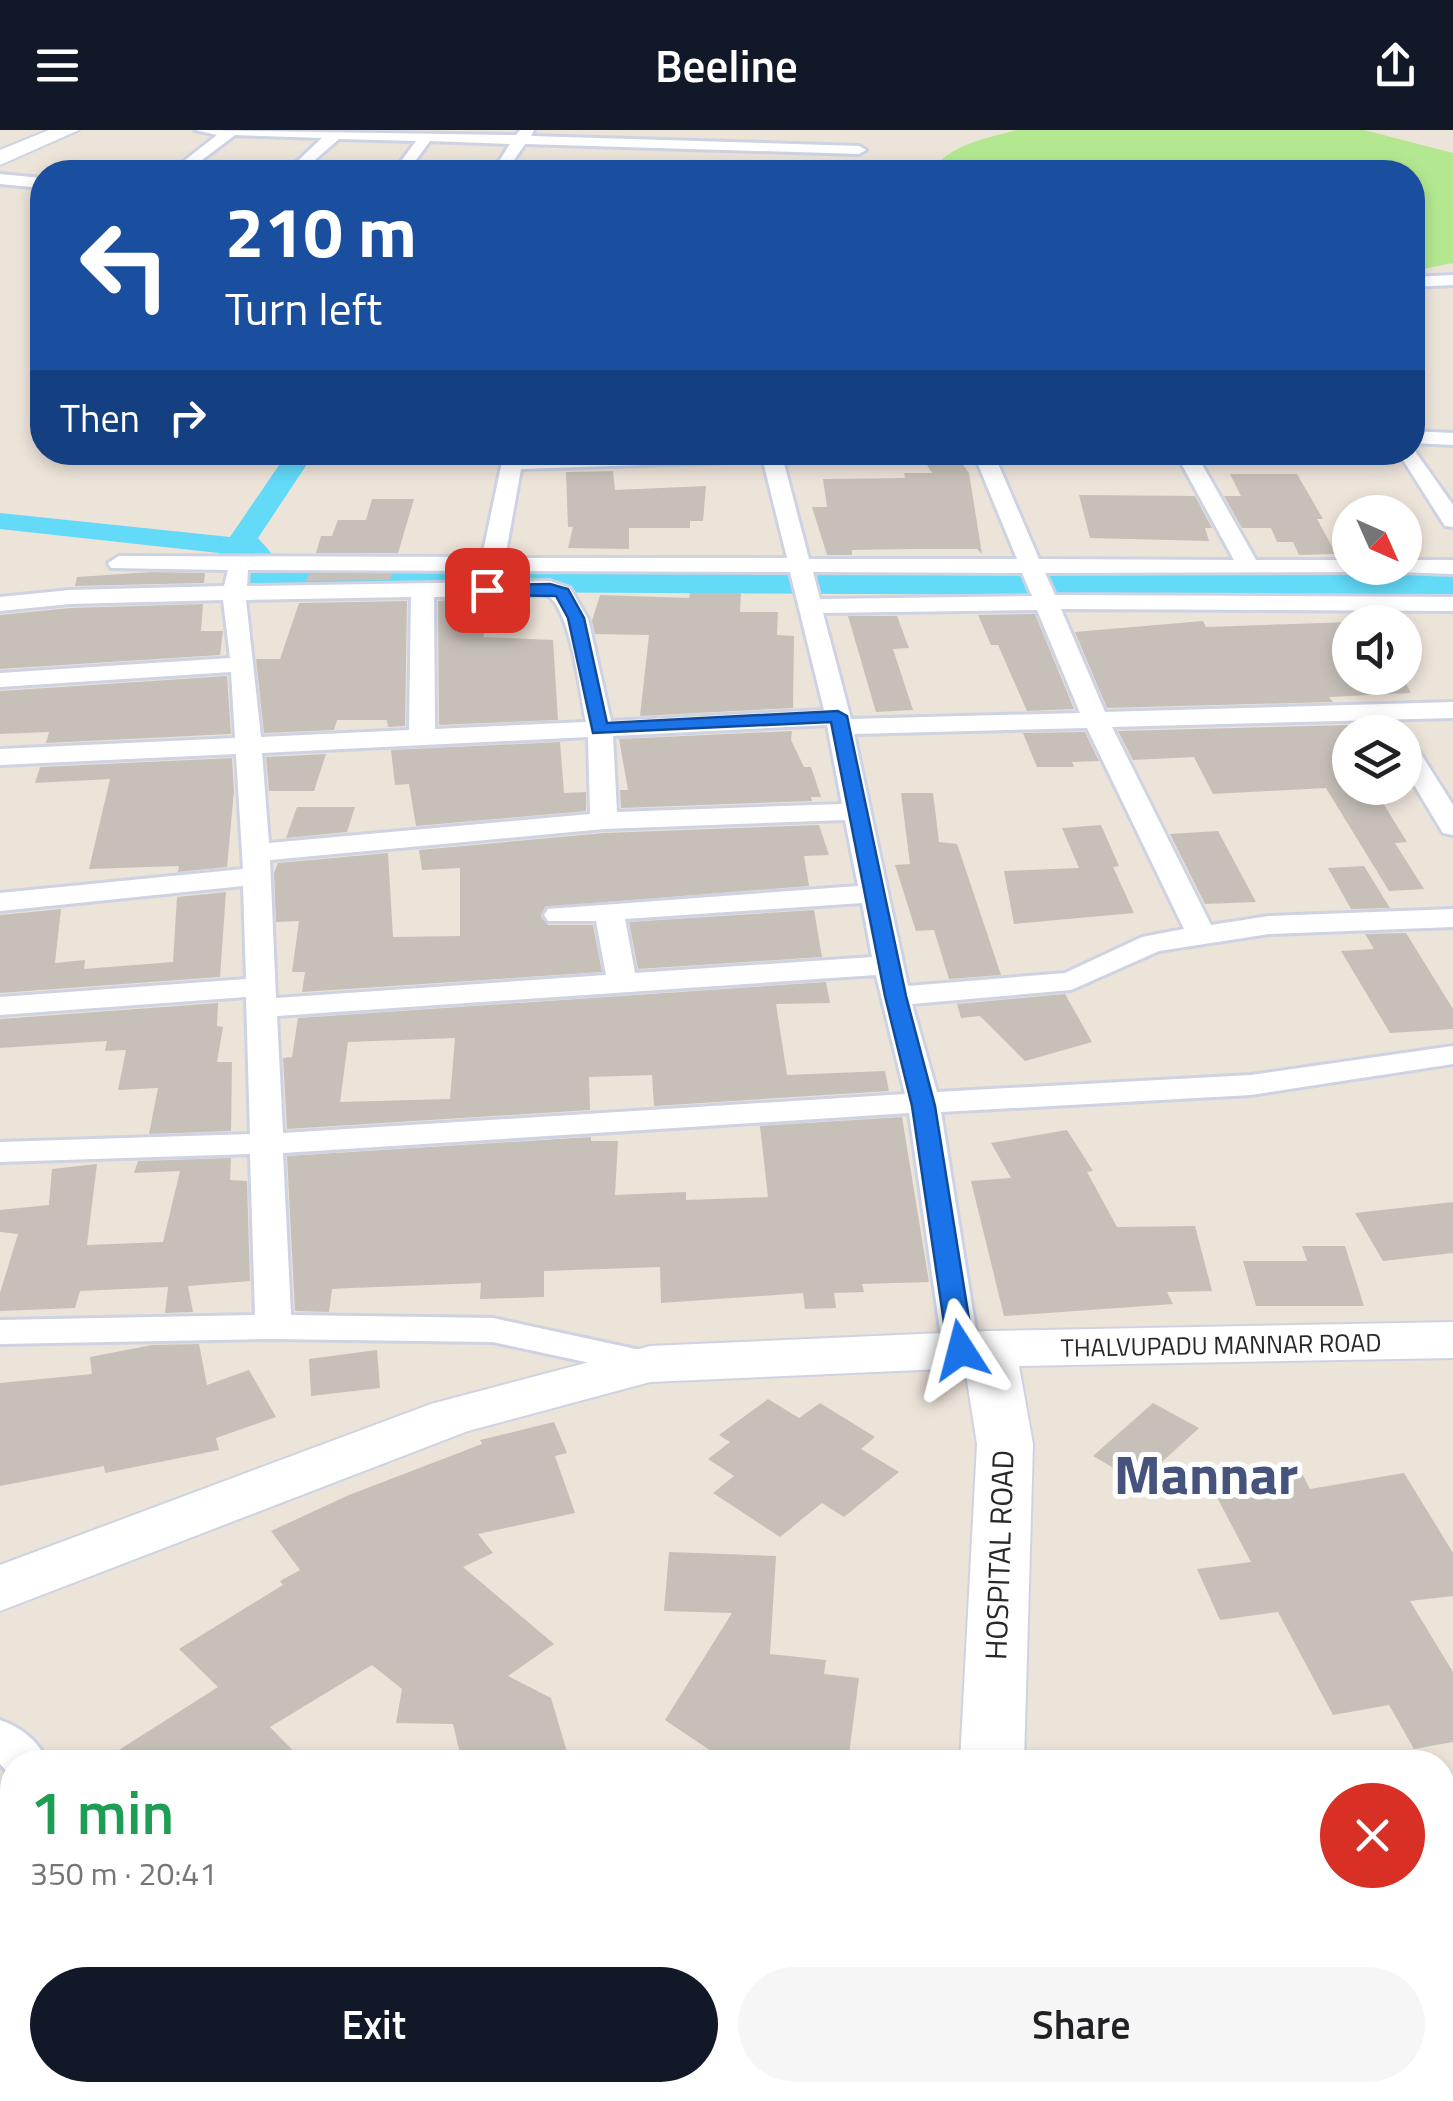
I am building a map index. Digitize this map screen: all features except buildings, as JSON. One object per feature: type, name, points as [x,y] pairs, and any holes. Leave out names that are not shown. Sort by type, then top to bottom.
[{"type":"street","points":[[0,158],[68,130]]},
{"type":"street","points":[[202,130],[426,137],[525,135],[691,153],[860,150]]},
{"type":"street","points":[[691,153],[702,130]]},
{"type":"street","points":[[192,160],[232,131]]},
{"type":"street","points":[[306,160],[337,132]]},
{"type":"street","points":[[507,160],[525,135]]},
{"type":"street","points":[[409,160],[426,137]]},
{"type":"street","points":[[0,179],[30,183]]},
{"type":"street","points":[[1425,281],[1453,280]]},
{"type":"street","points":[[1425,438],[1453,439]]},
{"type":"street","points":[[492,565],[512,465]]},
{"type":"street","points":[[774,465],[839,722],[975,1350]]},
{"type":"street","points":[[990,465],[1094,718],[1202,936]]},
{"type":"street","points":[[1192,465],[1250,566]]},
{"type":"street","points":[[1417,465],[1453,520]]},
{"type":"street","points":[[119,563],[1332,567]]},
{"type":"street","points":[[240,564],[234,593],[250,743],[272,1327]]},
{"type":"street","points":[[1422,567],[1453,567]]},
{"type":"street","points":[[0,604],[70,597],[550,588],[562,593],[576,618],[600,729],[604,821]]},
{"type":"street","points":[[418,736],[422,734],[423,591]]},
{"type":"street","points":[[811,606],[1453,604]]},
{"type":"street","points":[[0,680],[243,664]]},
{"type":"street","points":[[1422,717],[1453,710]]},
{"type":"street","points":[[0,758],[250,743],[839,722],[1094,718],[1332,723]]},
{"type":"street","points":[[1422,766],[1441,787],[1453,827]]},
{"type":"street","points":[[0,902],[255,864],[604,821],[858,811]]},
{"type":"street","points":[[558,915],[874,894]]},
{"type":"street","points":[[609,912],[622,983]]},
{"type":"street","points":[[896,996],[1071,981],[1152,943],[1269,925],[1453,918]]},
{"type":"street","points":[[0,1006],[622,983],[889,965]]},
{"type":"street","points":[[0,1152],[311,1142],[592,1121],[1252,1086],[1453,1055]]},
{"type":"street","points":[[0,1332],[272,1327],[493,1330],[650,1364]]},
{"type":"street","name":"THALVUPADU MANNAR ROAD","points":[[0,1590],[450,1417],[650,1364],[975,1350],[1453,1340]]},
{"type":"street","name":"HOSPITAL ROAD","points":[[975,1350],[1005,1444],[992,1750]]},
{"type":"green space","points":[[1017,130],[1364,130],[1453,153],[1453,263],[1425,269],[1425,160],[942,160],[982,139]]},
{"type":"waterway","points":[[0,521],[228,545],[236,554],[257,554],[243,539],[293,465]]},
{"type":"waterway","points":[[268,576],[1453,582]]},
{"type":"district","name":"Mannar","points":[[1206,1475]]},
{"type":"route","points":[[487,590],[550,588],[562,593],[576,618],[600,729],[838,716],[896,996],[924,1106],[961,1350]]}]
